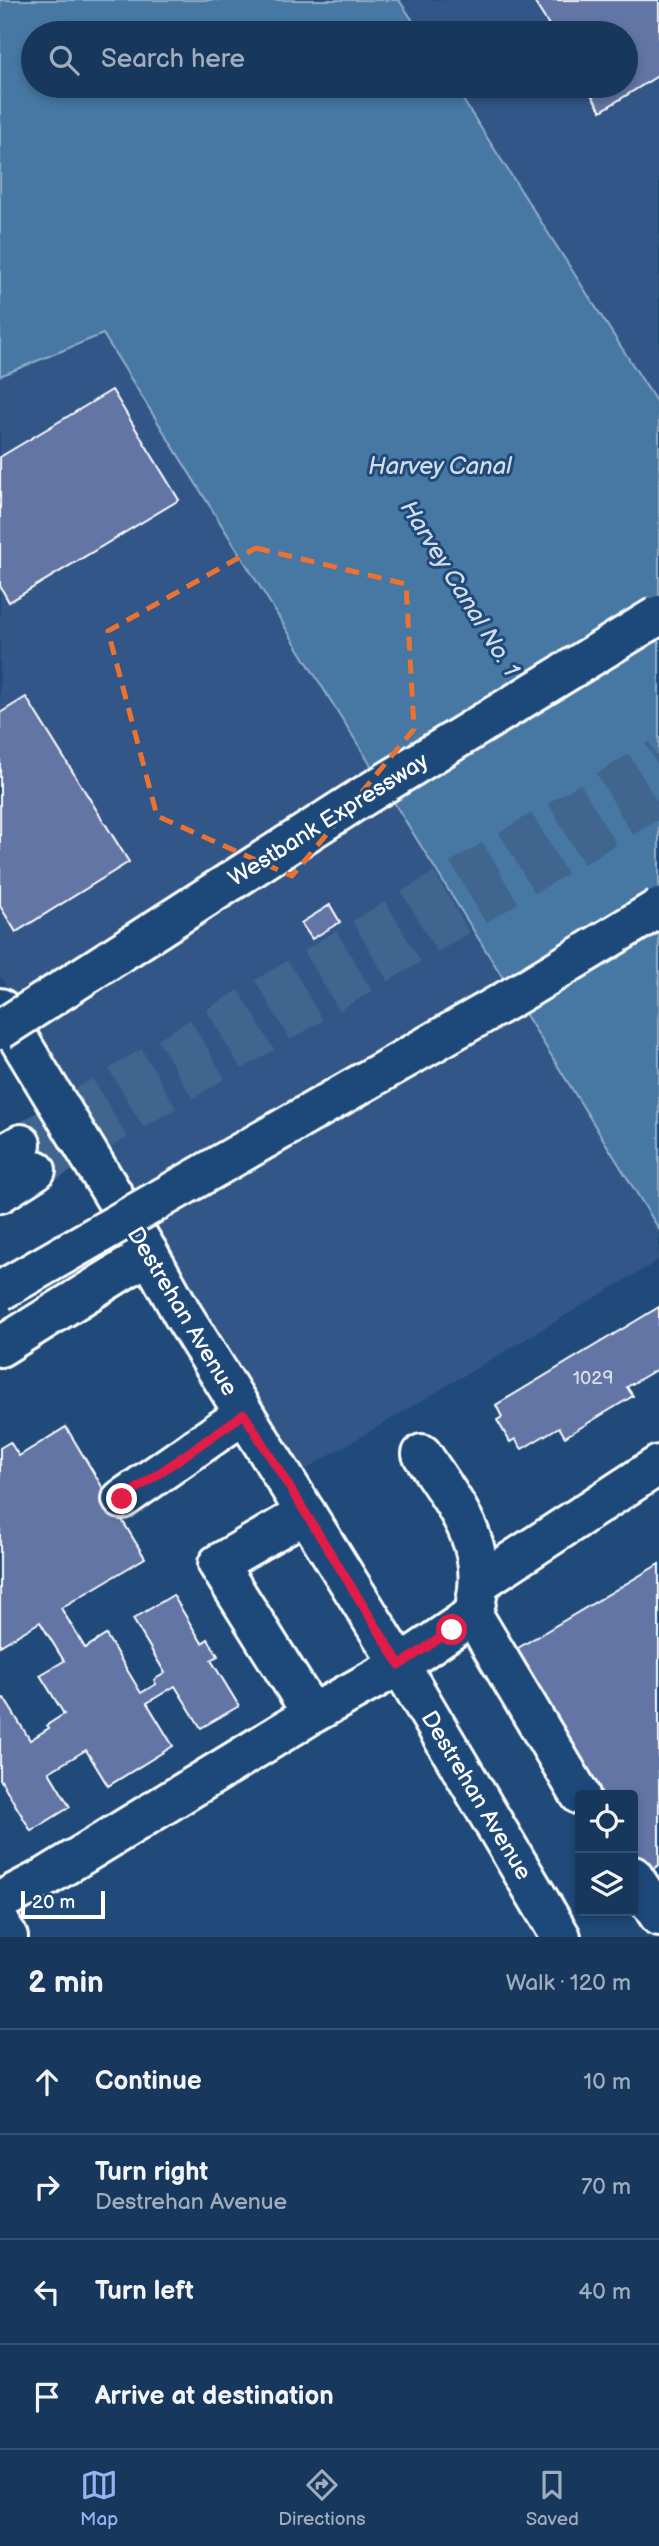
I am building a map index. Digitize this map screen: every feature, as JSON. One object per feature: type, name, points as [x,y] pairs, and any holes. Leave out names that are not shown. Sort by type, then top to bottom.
[{"type":"main road","name":"Westbank Expressway","points":[[0,1030],[351,804],[659,615]]},
{"type":"main road","points":[[0,1291],[521,992],[659,908]]},
{"type":"main road","name":"Destrehan Avenue","points":[[0,1008],[183,1315],[400,1665],[561,1937]]},
{"type":"main road","points":[[0,1193],[19,1157]]},
{"type":"main road","points":[[0,1347],[149,1254]]},
{"type":"main road","points":[[122,1499],[244,1414]]},
{"type":"main road","points":[[422,1454],[462,1517],[477,1552],[477,1598],[577,1790]]},
{"type":"main road","points":[[0,1901],[46,1877],[312,1714],[400,1665],[477,1598],[659,1465]]},
{"type":"main road","points":[[306,1513],[218,1564],[312,1714]]},
{"type":"main road","points":[[638,1884],[659,1916]]},
{"type":"main road","points":[[0,1923],[9,1937]]},
{"type":"main road","points":[[653,1937],[659,1933]]},
{"type":"highlighted area","points":[[256,548],[406,584],[414,729],[292,876],[157,816],[108,631]]},
{"type":"shaded area","points":[[399,0],[659,0],[659,406],[462,98],[638,98],[638,21],[413,21]]},
{"type":"shaded area","points":[[103,334],[659,1229],[659,1260],[298,1474],[0,976],[0,376]]},
{"type":"water","name":"Harvey Canal","points":[[0,0],[399,0],[413,21],[21,21],[21,98],[462,98],[659,406],[659,1229],[103,334],[0,376]]},
{"type":"building","points":[[533,0],[659,0],[659,75],[638,88],[638,21],[546,21]]},
{"type":"building","points":[[593,98],[622,98],[601,111]]},
{"type":"building","points":[[112,390],[179,500],[9,602],[0,586],[0,457]]},
{"type":"building","points":[[26,697],[129,862],[16,932],[0,906],[0,713]]},
{"type":"building","points":[[330,905],[340,922],[312,939],[301,923]]},
{"type":"building","points":[[659,1307],[659,1368],[627,1387],[633,1396],[565,1437],[559,1427],[522,1449],[515,1439],[510,1442],[497,1420],[502,1417],[496,1405]]},
{"type":"building","points":[[66,1427],[145,1558],[61,1608],[85,1648],[106,1635],[141,1693],[156,1684],[154,1680],[165,1673],[133,1619],[173,1595],[202,1643],[208,1639],[218,1656],[211,1660],[239,1706],[201,1728],[175,1686],[147,1703],[173,1746],[108,1786],[86,1750],[49,1772],[70,1807],[31,1831],[0,1779],[0,1700],[4,1698],[30,1740],[64,1714],[40,1675],[64,1661],[40,1622],[0,1646],[0,1448],[10,1442],[19,1456]]},
{"type":"building","points":[[659,1564],[659,1865],[646,1873],[638,1859],[638,1790],[597,1790],[513,1651]]},
{"type":"tunnel","points":[[21,1144],[659,758]]},
{"type":"tunnel","points":[[36,1170],[659,797]]},
{"type":"route","points":[[122,1499],[244,1414],[400,1665],[452,1630]]},
{"type":"water label","name":"Harvey Canal No. 1","points":[[460,588]]}]
